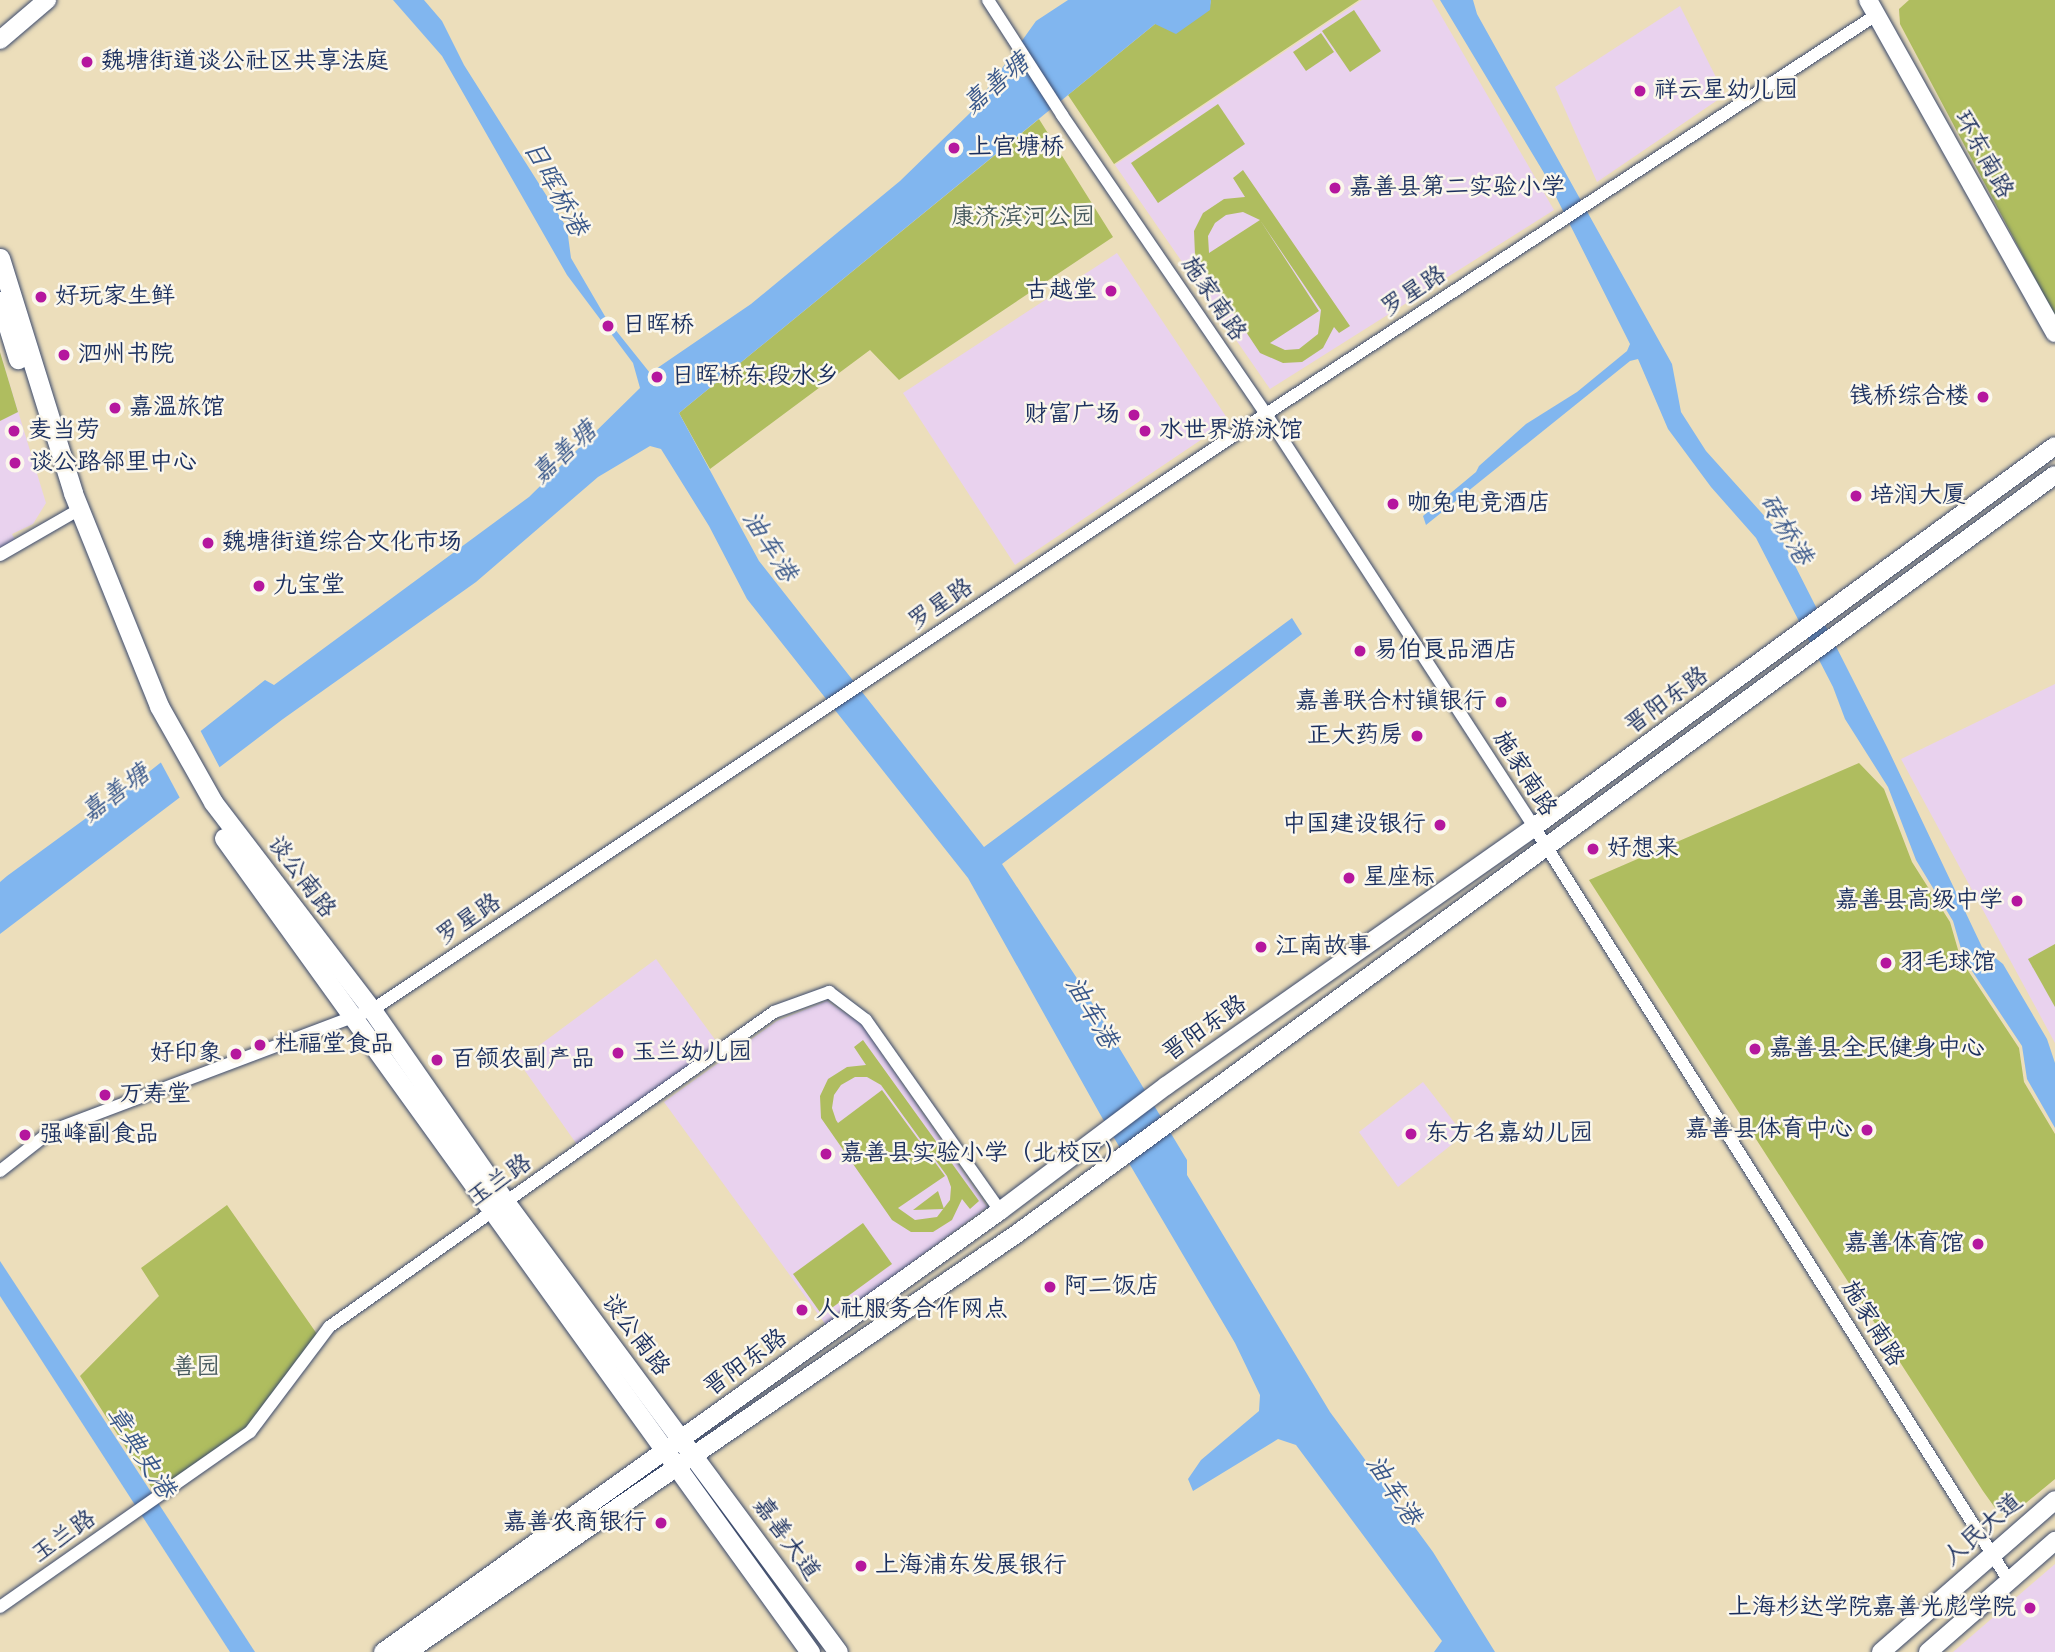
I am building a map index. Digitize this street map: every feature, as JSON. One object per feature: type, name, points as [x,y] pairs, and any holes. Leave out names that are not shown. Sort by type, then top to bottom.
[{"type":"main road","points":[[0,24],[32,0]]},
{"type":"main road","points":[[0,40],[47,0]]},
{"type":"main road","name":"环东南路","points":[[1872,7],[2055,333]]},
{"type":"main road","name":"谈公南路","points":[[0,258],[74,511]]},
{"type":"main road","name":"谈公南路","points":[[0,301],[74,511],[154,711],[208,805],[363,1014],[672,1458]]},
{"type":"main road","name":"晋阳东路","points":[[407,1652],[672,1458],[682,1438],[1000,1211],[1167,1086],[1534,827],[2055,446]]},
{"type":"main road","name":"晋阳东路","points":[[383,1652],[672,1458],[695,1455],[1017,1233],[2055,475]]},
{"type":"main road","name":"谈公南路","points":[[499,1208],[695,1455]]},
{"type":"main road","name":"嘉善大道","points":[[695,1455],[838,1652]]},
{"type":"main road","name":"嘉善大道","points":[[672,1458],[810,1652]]},
{"type":"main road","name":"人民大道","points":[[1881,1652],[2055,1500]]},
{"type":"main road","points":[[1928,1652],[2055,1541]]},
{"type":"street","name":"施家南路","points":[[988,0],[1062,116],[1266,414],[1534,827],[2009,1581]]},
{"type":"street","name":"罗星路","points":[[0,1171],[51,1131],[363,1014],[1614,186],[1872,7]]},
{"type":"street","points":[[0,555],[74,511]]},
{"type":"street","name":"玉兰路","points":[[0,1607],[250,1432],[329,1327],[774,1012],[829,992],[866,1020],[1000,1211]]},
{"type":"shaded area","name":"嘉善县第二实验小学","points":[[1362,0],[1432,0],[1554,210],[1270,389],[1115,165]]},
{"type":"shaded area","name":"祥云星幼儿园","points":[[1680,6],[1725,95],[1597,182],[1555,87]]},
{"type":"shaded area","name":"财富广场","points":[[1117,253],[1229,421],[1015,565],[903,393]]},
{"type":"shaded area","name":"谈公路邻里中心","points":[[0,352],[46,503],[33,524],[12,534],[15,540],[0,548]]},
{"type":"shaded area","name":"嘉善县高级中学","points":[[2055,684],[2055,1043],[1901,759]]},
{"type":"shaded area","name":"玉兰幼儿园","points":[[656,959],[719,1045],[578,1146],[518,1061]]},
{"type":"shaded area","name":"嘉善县实验小学（北校区）","points":[[827,1001],[861,1024],[987,1207],[826,1325],[664,1102],[777,1021]]},
{"type":"shaded area","name":"东方名嘉幼儿园","points":[[1423,1082],[1464,1135],[1398,1187],[1359,1132]]},
{"type":"shaded area","name":"上海杉达学院嘉善光彪学院","points":[[2055,1564],[2055,1652],[1953,1652]]},
{"type":"green space","name":"康济滨河公园","points":[[1211,0],[1359,0],[1114,164],[1068,95],[1155,24],[1209,10]]},
{"type":"green space","points":[[1909,0],[2055,0],[2055,316],[1900,24],[1899,9]]},
{"type":"green space","points":[[1354,10],[1381,51],[1350,72],[1322,31]]},
{"type":"green space","points":[[1321,33],[1334,52],[1306,71],[1293,52]]},
{"type":"green space","points":[[1218,104],[1245,144],[1158,203],[1131,163]]},
{"type":"green space","name":"康济滨河公园","points":[[1039,119],[1113,237],[899,380],[870,350],[710,469],[679,413]]},
{"type":"green space","points":[[1243,170],[1350,326],[1339,333],[1334,327],[1323,348],[1302,362],[1283,363],[1260,353],[1195,255],[1194,231],[1203,213],[1224,199],[1245,197],[1233,178]],"holes":[[[1243,212],[1260,220],[1209,253],[1208,236],[1215,223],[1226,215]],[[1260,220],[1321,310],[1318,334],[1299,349],[1285,350],[1270,343],[1319,311]]]},
{"type":"green space","points":[[0,352],[18,412],[0,421]]},
{"type":"green space","points":[[1859,763],[1884,789],[1912,862],[1950,922],[1961,960],[2019,1048],[2024,1082],[2055,1134],[2055,1479],[2009,1517],[1998,1512],[1983,1491],[1589,880]]},
{"type":"green space","points":[[2055,944],[2055,1007],[2028,959]]},
{"type":"green space","points":[[863,1040],[979,1201],[970,1209],[962,1199],[952,1220],[933,1232],[911,1232],[892,1220],[821,1118],[820,1096],[828,1079],[847,1067],[866,1065],[854,1047]],"holes":[[[855,1077],[867,1077],[881,1085],[947,1176],[951,1187],[950,1200],[937,1217],[915,1220],[898,1208],[945,1176],[882,1090],[838,1123],[836,1120],[832,1108],[834,1095],[841,1085]]]},
{"type":"green space","points":[[938,1191],[944,1209],[913,1210]]},
{"type":"green space","name":"善园","points":[[227,1205],[317,1334],[247,1428],[155,1493],[80,1376],[159,1296],[141,1268]]},
{"type":"green space","points":[[863,1223],[892,1264],[822,1315],[793,1274]]},
{"type":"water","points":[[393,0],[424,0],[442,21],[464,65],[567,228],[571,258],[606,318],[650,373],[751,304],[900,181],[970,113],[1036,21],[1068,0],[1211,0],[1210,10],[1176,34],[1155,24],[679,413],[759,561],[984,847],[1292,618],[1302,634],[1002,864],[1080,983],[1187,1160],[1187,1175],[1330,1412],[1433,1552],[1495,1652],[1434,1652],[1442,1641],[1296,1445],[1278,1439],[1193,1491],[1188,1479],[1201,1460],[1259,1411],[1260,1395],[1235,1343],[1100,1114],[968,878],[747,599],[709,526],[661,449],[650,446],[598,477],[476,582],[283,719],[0,934],[0,882],[7,876],[145,775],[265,680],[274,685],[529,497],[640,388],[633,363],[567,275],[442,56]]},
{"type":"water","points":[[1440,0],[1473,0],[1477,14],[1672,364],[1681,412],[1706,451],[1777,530],[1887,747],[1982,947],[2003,964],[2047,1039],[2055,1063],[2055,1128],[2027,1079],[2022,1046],[1964,959],[1953,921],[1916,860],[1888,787],[1845,719],[1833,687],[1756,538],[1711,487],[1668,429],[1638,359],[1630,361],[1426,525],[1423,516],[1476,472],[1479,466],[1526,424],[1577,392],[1627,351],[1630,344],[1544,173]]},
{"type":"water","points":[[0,1261],[255,1652],[230,1652],[0,1296]]},
{"type":"pier","points":[[199,728],[221,770],[181,800],[159,759]]},
{"type":"place","name":"魏塘街道谈公社区共享法庭","points":[[87,62]]},
{"type":"place","name":"祥云星幼儿园","points":[[1640,91]]},
{"type":"place","name":"上官塘桥","points":[[954,148]]},
{"type":"place","name":"嘉善县第二实验小学","points":[[1335,188]]},
{"type":"place","name":"古越堂","points":[[1111,291]]},
{"type":"place","name":"好玩家生鲜","points":[[41,297]]},
{"type":"place","name":"日晖桥","points":[[608,326]]},
{"type":"place","name":"泗州书院","points":[[64,355]]},
{"type":"place","name":"日晖桥东段水乡","points":[[657,377]]},
{"type":"place","name":"钱桥综合楼","points":[[1983,397]]},
{"type":"place","name":"嘉温旅馆","points":[[115,408]]},
{"type":"place","name":"财富广场","points":[[1134,415]]},
{"type":"place","name":"麦当劳","points":[[14,431]]},
{"type":"place","name":"水世界游泳馆","points":[[1145,431]]},
{"type":"place","name":"谈公路邻里中心","points":[[15,463]]},
{"type":"place","name":"培润大厦","points":[[1856,496]]},
{"type":"place","name":"咖兔电竞酒店","points":[[1393,504]]},
{"type":"place","name":"魏塘街道综合文化市场","points":[[208,543]]},
{"type":"place","name":"九宝堂","points":[[259,586]]},
{"type":"place","name":"易伯良品酒店","points":[[1360,651]]},
{"type":"place","name":"嘉善联合村镇银行","points":[[1501,702]]},
{"type":"place","name":"正大药房","points":[[1417,736]]},
{"type":"place","name":"中国建设银行","points":[[1440,825]]},
{"type":"place","name":"好想来","points":[[1593,849]]},
{"type":"place","name":"星座标","points":[[1349,878]]},
{"type":"place","name":"嘉善县高级中学","points":[[2017,901]]},
{"type":"place","name":"江南故事","points":[[1261,947]]},
{"type":"place","name":"羽毛球馆","points":[[1886,963]]},
{"type":"place","name":"杜福堂食品","points":[[260,1045]]},
{"type":"place","name":"嘉善县全民健身中心","points":[[1755,1049]]},
{"type":"place","name":"玉兰幼儿园","points":[[618,1053]]},
{"type":"place","name":"好印象","points":[[236,1054]]},
{"type":"place","name":"百领农副产品","points":[[437,1060]]},
{"type":"place","name":"万寿堂","points":[[105,1095]]},
{"type":"place","name":"嘉善县体育中心","points":[[1867,1130]]},
{"type":"place","name":"东方名嘉幼儿园","points":[[1411,1134]]},
{"type":"place","name":"强峰副食品","points":[[25,1135]]},
{"type":"place","name":"嘉善县实验小学（北校区）","points":[[826,1154]]},
{"type":"place","name":"嘉善体育馆","points":[[1978,1244]]},
{"type":"place","name":"阿二饭店","points":[[1050,1287]]},
{"type":"place","name":"人社服务合作网点","points":[[802,1310]]},
{"type":"place","name":"嘉善农商银行","points":[[661,1523]]},
{"type":"place","name":"上海浦东发展银行","points":[[861,1566]]},
{"type":"place","name":"上海杉达学院嘉善光彪学院","points":[[2030,1608]]},
{"type":"water label","name":"嘉善塘","points":[[997,85]]},
{"type":"water label","name":"日晖桥港","points":[[554,189]]},
{"type":"water label","name":"嘉善塘","points":[[565,454]]},
{"type":"water label","name":"砖桥港","points":[[1784,530]]},
{"type":"water label","name":"油车港","points":[[768,547]]},
{"type":"water label","name":"嘉善塘","points":[[116,795]]},
{"type":"water label","name":"油车港","points":[[1090,1013]]},
{"type":"water label","name":"章典史港","points":[[139,1453]]},
{"type":"water label","name":"油车港","points":[[1392,1491]]}]
